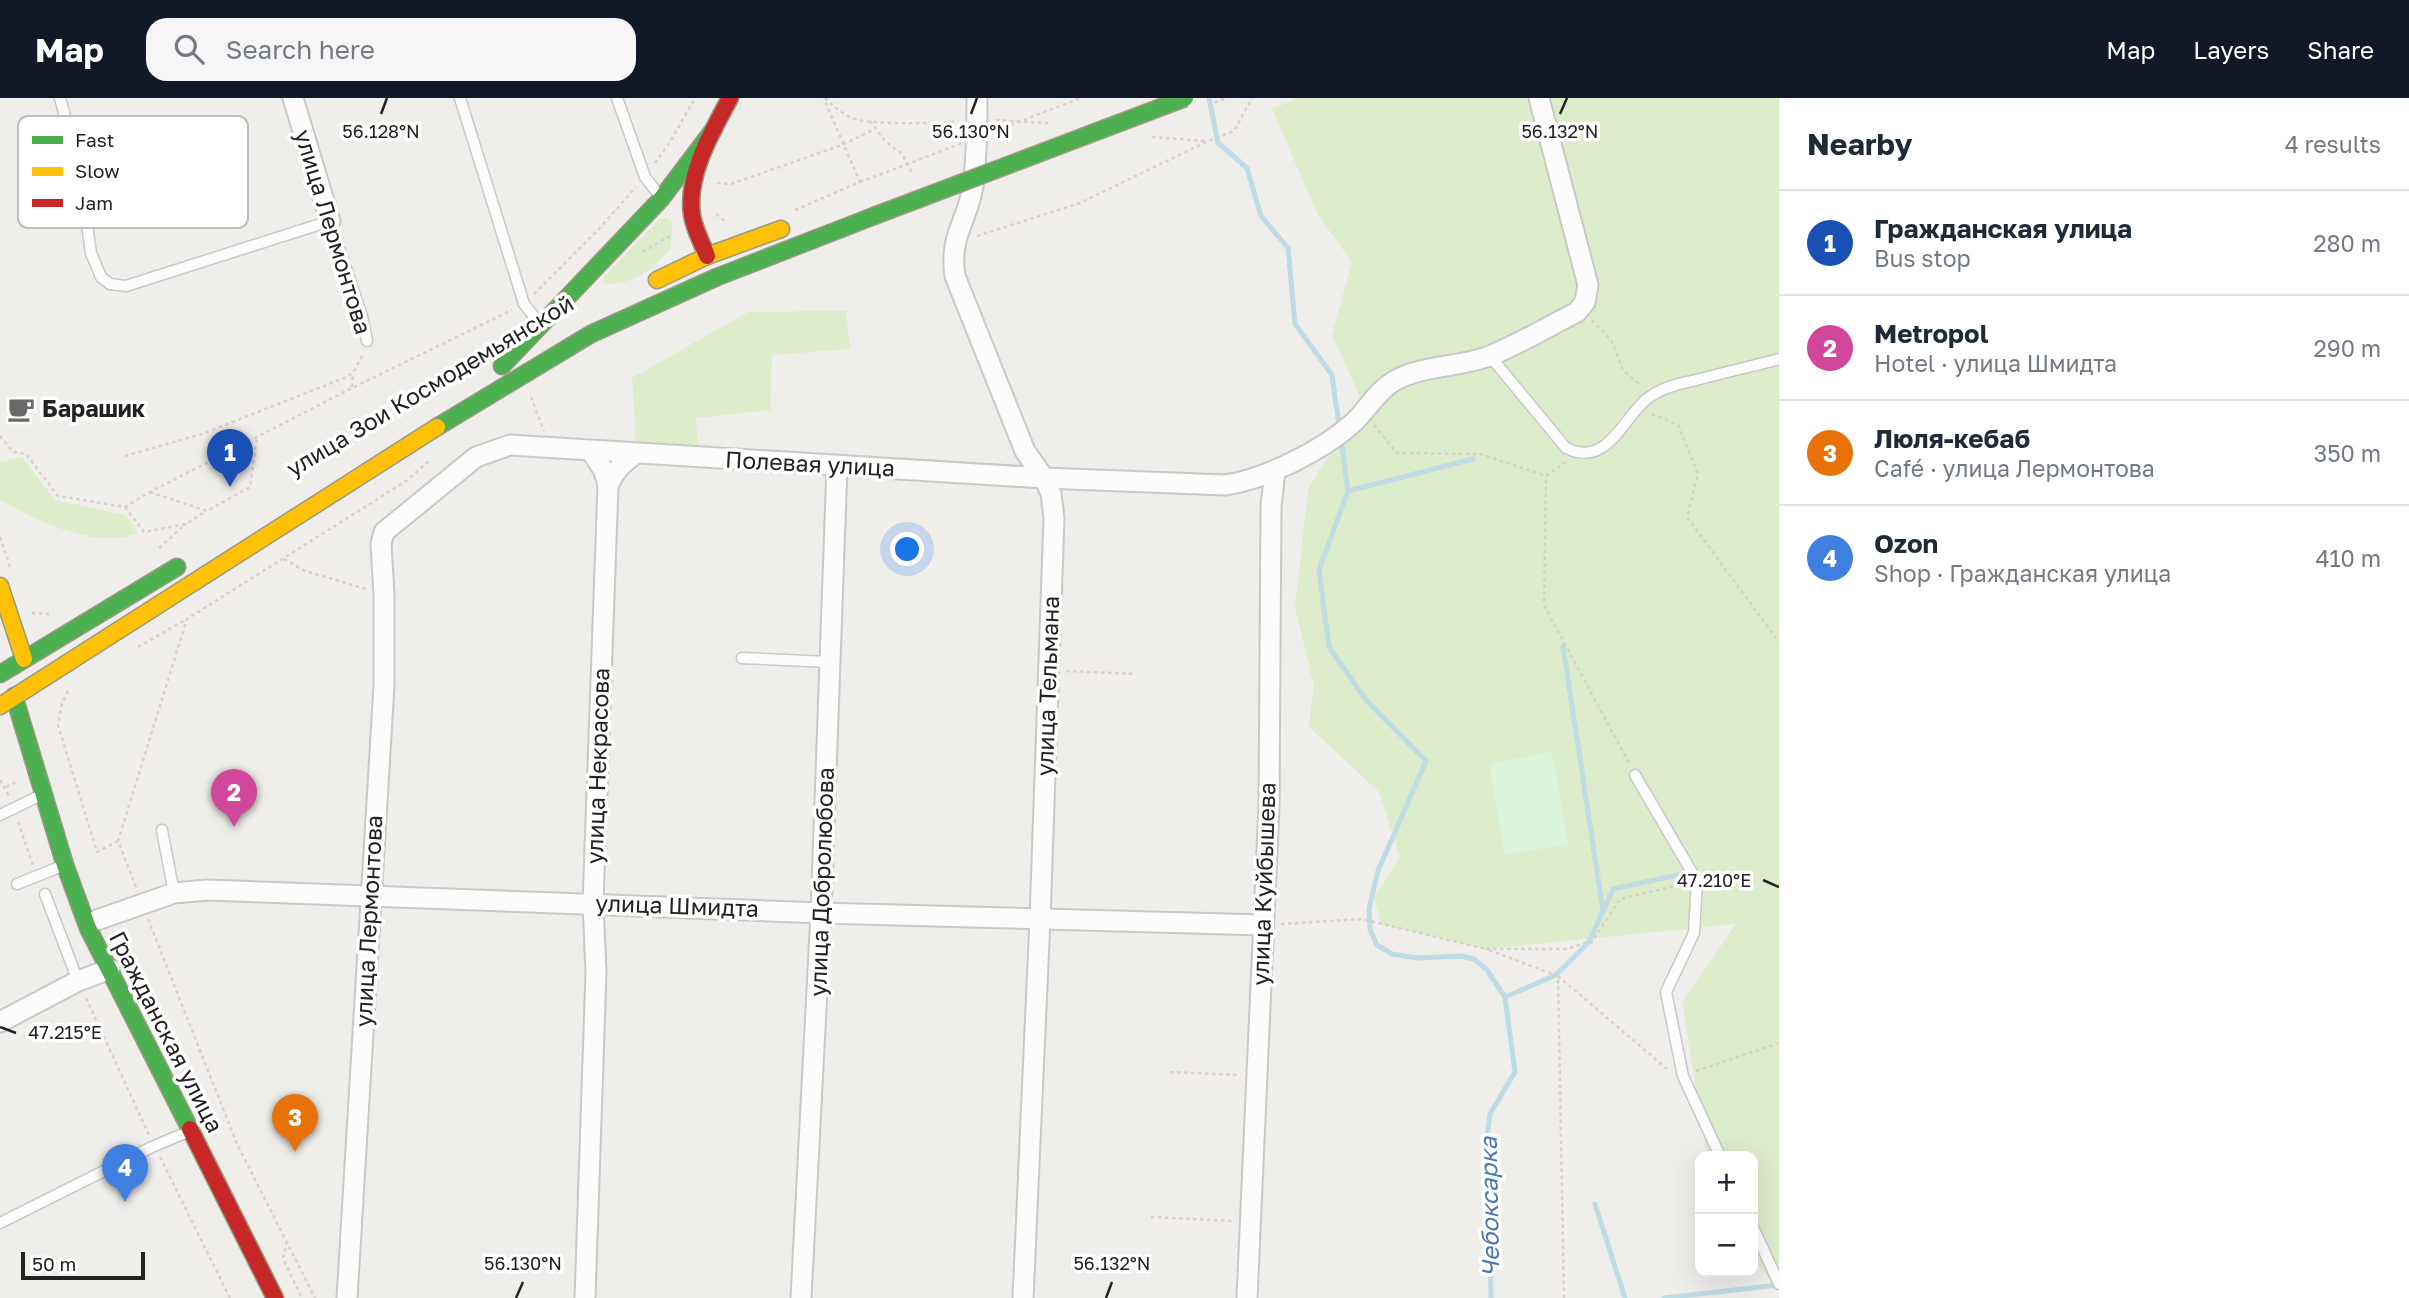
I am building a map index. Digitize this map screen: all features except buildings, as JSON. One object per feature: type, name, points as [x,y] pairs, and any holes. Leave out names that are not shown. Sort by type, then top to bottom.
[{"type":"main road","points":[[717,277],[693,220],[692,199],[699,168],[730,98]]},
{"type":"main road","name":"улица Зои Космодемьянской","points":[[0,706],[14,696],[34,691],[513,380],[592,334],[717,277],[1185,98]]},
{"type":"main road","name":"улица Зои Космодемьянской","points":[[496,370],[545,332],[661,199],[714,129]]},
{"type":"main road","points":[[958,162],[997,147]]},
{"type":"main road","points":[[641,288],[707,256],[794,224]]},
{"type":"main road","points":[[2,668],[24,659],[189,559]]},
{"type":"main road","points":[[0,586],[34,691]]},
{"type":"main road","name":"Гражданская улица","points":[[2,668],[72,863]]},
{"type":"main road","name":"Гражданская улица","points":[[65,811],[72,863],[88,928],[275,1298]]},
{"type":"main road","points":[[72,863],[97,920],[110,969]]},
{"type":"street","name":"улица Лермонтова","points":[[293,98],[330,222]]},
{"type":"street","name":"улица Тельмана","points":[[977,98],[973,186],[954,240],[952,256],[955,276],[1025,451],[1044,478],[1051,494],[1054,518],[1023,1298]]},
{"type":"street","points":[[1539,98],[1588,285],[1585,302],[1577,312]]},
{"type":"street","name":"Полевая улица","points":[[381,544],[384,532],[476,457],[510,445],[1044,478],[1225,485],[1249,481],[1275,471],[1352,424],[1375,395],[1395,380],[1427,369],[1490,356],[1577,312]]},
{"type":"street","name":"улица Некрасова","points":[[586,1298],[596,972],[593,903],[608,486],[604,471],[591,451]]},
{"type":"street","points":[[608,486],[621,464],[635,454]]},
{"type":"street","name":"улица Добролюбова","points":[[801,1298],[821,913],[837,466]]},
{"type":"street","name":"улица Куйбышева","points":[[1247,1298],[1269,806],[1271,506],[1275,471]]},
{"type":"street","name":"улица Лермонтова","points":[[347,1298],[384,686],[381,544]]},
{"type":"street","name":"улица Шмидта","points":[[97,920],[174,893],[207,890],[821,913],[1263,925]]},
{"type":"street","points":[[0,1022],[78,981],[110,969]]},
{"type":"lane","points":[[60,98],[65,116]]},
{"type":"lane","points":[[460,98],[524,304],[545,332]]},
{"type":"lane","points":[[617,98],[646,177],[661,199]]},
{"type":"lane","points":[[87,228],[91,253],[100,277],[110,284],[126,286],[330,222]]},
{"type":"lane","name":"улица Лермонтова","points":[[330,222],[362,316],[367,341]]},
{"type":"lane","points":[[1490,356],[1566,448],[1578,454],[1596,452],[1610,442],[1652,394],[1672,386],[1779,359]]},
{"type":"lane","points":[[742,657],[830,662]]},
{"type":"lane","points":[[1635,775],[1697,881],[1694,933],[1666,992],[1683,1076],[1718,1151]]},
{"type":"lane","points":[[0,815],[45,793]]},
{"type":"lane","points":[[163,830],[174,893]]},
{"type":"lane","points":[[18,884],[72,863]]},
{"type":"lane","points":[[45,894],[78,981]]},
{"type":"lane","points":[[0,1223],[190,1131]]},
{"type":"lane","points":[[1758,1238],[1779,1284]]},
{"type":"path","points":[[0,436],[13,452],[26,454],[58,496],[125,507],[149,492],[352,388],[524,304],[598,230],[646,177],[695,98]]},
{"type":"path","points":[[825,98],[840,112],[855,120],[942,123],[977,119]]},
{"type":"path","points":[[825,98],[842,145],[860,182],[1081,98]]},
{"type":"path","points":[[954,240],[964,240],[1080,203],[1234,131],[1252,98]]},
{"type":"path","points":[[713,183],[731,184],[842,145],[876,129],[870,121]]},
{"type":"path","points":[[643,252],[673,234]]},
{"type":"path","points":[[1577,312],[1594,321],[1611,340],[1623,370],[1652,394]]},
{"type":"path","name":"улица Лермонтова","points":[[352,388],[353,373],[363,358],[367,341]]},
{"type":"path","points":[[125,456],[202,434],[353,373]]},
{"type":"path","points":[[529,391],[550,448]]},
{"type":"path","points":[[1639,409],[1678,425],[1698,474],[1687,517],[1779,642]]},
{"type":"path","points":[[1352,424],[1371,421],[1396,453],[1480,454],[1546,476]]},
{"type":"path","points":[[125,507],[144,532],[186,524],[250,487],[257,437]]},
{"type":"path","points":[[1546,476],[1578,454]]},
{"type":"path","points":[[1546,476],[1544,605],[1635,775]]},
{"type":"path","points":[[149,492],[207,511]]},
{"type":"path","points":[[284,559],[305,571],[384,594]]},
{"type":"path","points":[[128,653],[187,619]]},
{"type":"path","points":[[1048,670],[1136,674]]},
{"type":"path","points":[[69,689],[62,703],[58,725],[97,852],[118,841]]},
{"type":"path","points":[[61,759],[66,756]]},
{"type":"path","points":[[0,780],[6,787],[37,876]]},
{"type":"path","points":[[6,787],[16,782]]},
{"type":"path","points":[[1486,949],[1567,949],[1589,942],[1620,898],[1697,881]]},
{"type":"path","points":[[1263,925],[1362,919],[1486,949],[1556,975],[1666,1069],[1683,1076],[1779,1043]]},
{"type":"path","points":[[1556,975],[1564,1298]]},
{"type":"path","points":[[1170,1072],[1256,1076]]},
{"type":"path","points":[[237,1144],[315,1298]]},
{"type":"path","points":[[1151,1217],[1251,1222]]},
{"type":"path","points":[[287,1241],[283,1259],[302,1298]]},
{"type":"green space","points":[[1299,98],[1779,98],[1779,1288],[1758,1265],[1758,1151],[1706,1151],[1682,1002],[1736,924],[1486,949],[1381,924],[1374,897],[1400,857],[1379,792],[1309,727],[1314,686],[1295,608],[1308,490],[1327,458],[1371,421],[1332,335],[1352,262],[1318,215],[1272,109]]},
{"type":"green space","points":[[661,218],[672,221],[671,249],[634,279],[604,284],[603,278]]},
{"type":"green space","points":[[846,311],[850,349],[772,355],[770,410],[696,418],[698,449],[636,445],[632,378],[748,312]]},
{"type":"green space","points":[[22,457],[55,500],[126,515],[139,534],[99,538],[69,531],[38,520],[0,499],[0,462]]},
{"type":"green space","points":[[1552,752],[1568,844],[1505,855],[1489,764]]},
{"type":"waterway","name":"Чебоксарка","points":[[1209,98],[1218,143],[1247,168],[1261,216],[1288,248],[1295,324],[1332,375],[1339,426]]},
{"type":"waterway","name":"Чебоксарка","points":[[1341,439],[1348,491],[1319,570],[1329,647],[1366,700],[1426,761],[1378,871],[1369,909],[1370,929],[1377,945],[1392,954],[1417,958],[1461,956],[1474,959],[1487,970],[1505,997],[1515,1072],[1490,1114],[1485,1152],[1491,1298]]},
{"type":"waterway","points":[[1348,491],[1473,459]]},
{"type":"waterway","points":[[1563,646],[1603,911]]},
{"type":"waterway","points":[[1505,997],[1556,975],[1589,942],[1613,889],[1682,874]]},
{"type":"waterway","points":[[1595,1204],[1625,1298]]},
{"type":"waterway","points":[[1664,1298],[1779,1285]]},
{"type":"traffic: fast","points":[[874,216],[1185,98]]},
{"type":"traffic: fast","points":[[502,366],[661,199],[714,129]]},
{"type":"traffic: fast","points":[[437,427],[591,334],[717,277],[874,216]]},
{"type":"traffic: fast","points":[[0,674],[177,567]]},
{"type":"traffic: fast","points":[[14,696],[65,865],[88,928],[190,1129]]},
{"type":"traffic: slow","points":[[657,280],[707,256],[781,229]]},
{"type":"traffic: slow","points":[[0,706],[437,427]]},
{"type":"traffic: slow","points":[[0,586],[24,659]]},
{"type":"traffic: jam","points":[[707,256],[692,215],[693,185],[702,154],[730,98]]},
{"type":"traffic: jam","points":[[190,1129],[275,1298]]},
{"type":"place","name":"Барашик","points":[[21,409]]},
{"type":"place","name":"Гражданская улица","points":[[230,487]]},
{"type":"place","name":"Metropol","points":[[234,827]]},
{"type":"place","name":"Люля-кебаб","points":[[295,1152]]},
{"type":"place","name":"Ozon","points":[[125,1202]]}]
